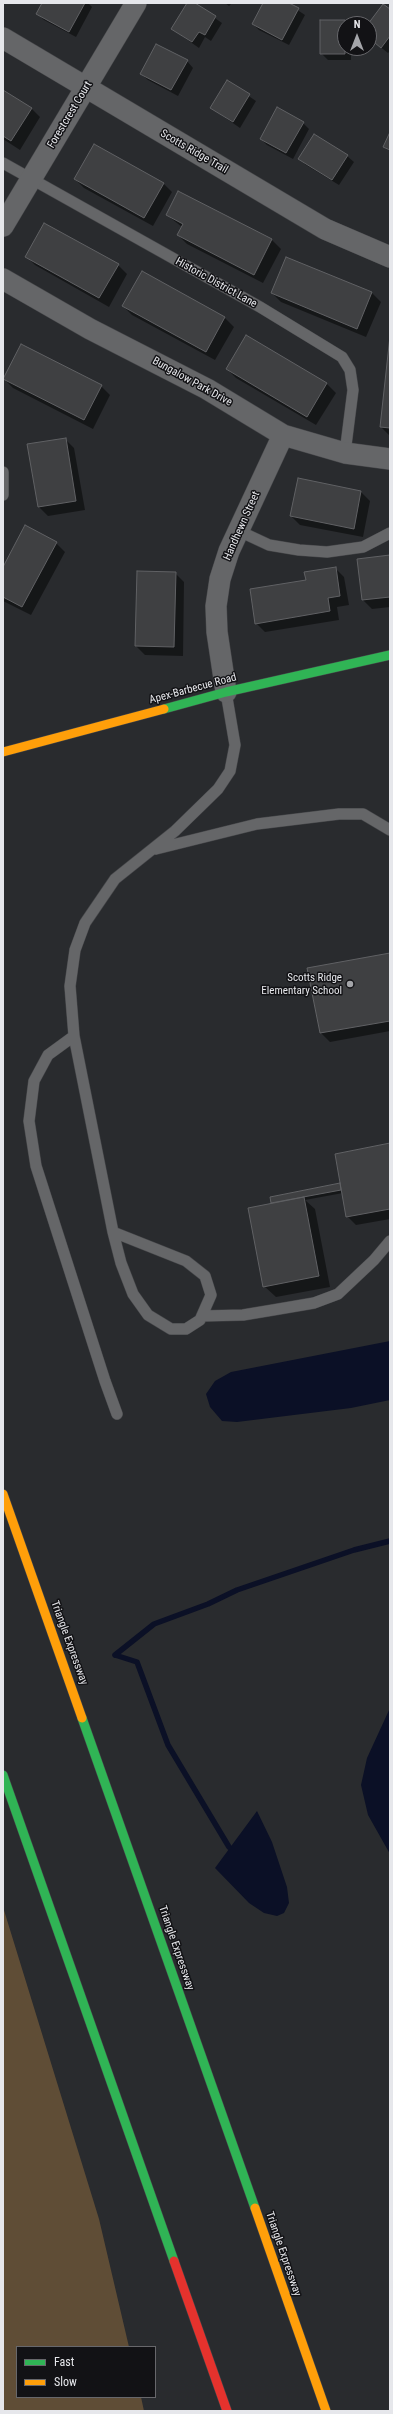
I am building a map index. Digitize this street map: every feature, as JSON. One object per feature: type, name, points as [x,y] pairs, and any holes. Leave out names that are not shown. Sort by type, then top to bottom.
[{"type":"main road","name":"Apex-Barbecue Road","points":[[3,752],[226,692],[390,655]]},
{"type":"main road","name":"Triangle Expressway","points":[[3,1494],[326,2411]]},
{"type":"main road","points":[[3,1775],[227,2411]]},
{"type":"street","name":"Forestcrest Court","points":[[3,226],[136,3]]},
{"type":"street","name":"Scotts Ridge Trail","points":[[3,38],[325,229],[390,257]]},
{"type":"street","name":"Bungalow Park Drive","points":[[3,279],[90,329],[200,385],[283,435],[345,453],[390,459]]},
{"type":"street","name":"Handhewn Street","points":[[226,692],[217,632],[216,606],[220,579],[229,551],[283,435]]},
{"type":"lane","name":"Historic District Lane","points":[[3,163],[260,307],[342,357],[350,370],[353,390],[345,453]]},
{"type":"lane","points":[[3,472],[3,495]]},
{"type":"lane","points":[[239,531],[269,545],[298,550],[327,552],[363,547],[390,533]]},
{"type":"lane","points":[[113,1232],[186,1261],[205,1276],[211,1295],[200,1320],[186,1329],[171,1329],[148,1315],[133,1294],[120,1263],[113,1232],[74,1036],[70,986],[75,950],[85,922],[115,879],[175,830],[218,789],[230,771],[236,745],[226,692]]},
{"type":"lane","points":[[151,850],[257,824],[339,814],[363,814],[390,830]]},
{"type":"lane","points":[[74,1036],[48,1055],[44,1062],[34,1081],[29,1121],[36,1166],[117,1414]]},
{"type":"lane","points":[[202,1316],[250,1314],[314,1303],[338,1294],[390,1241]]},
{"type":"shaded area","points":[[3,1907],[99,2219],[129,2346],[16,2346],[16,2398],[141,2398],[144,2411],[3,2411]]},
{"type":"water","points":[[390,1341],[390,1400],[351,1408],[237,1422],[222,1421],[210,1407],[206,1394],[215,1381],[231,1372]]},
{"type":"water","points":[[390,1708],[390,1854],[368,1815],[361,1785],[367,1758]]},
{"type":"water","points":[[257,1811],[272,1842],[287,1887],[289,1903],[284,1913],[277,1916],[264,1913],[249,1903],[215,1868]]},
{"type":"building","points":[[42,3],[85,3],[69,32],[36,14]]},
{"type":"building","points":[[187,3],[195,3],[216,16],[205,35],[199,32],[192,42],[171,29]]},
{"type":"building","points":[[263,3],[289,3],[299,8],[282,40],[252,24]]},
{"type":"building","points":[[383,4],[390,9],[390,36],[381,48],[377,45],[377,16],[374,16]]},
{"type":"building","points":[[320,20],[337,20],[337,54],[320,54]]},
{"type":"building","points":[[156,44],[188,60],[171,90],[140,74]]},
{"type":"building","points":[[227,80],[250,94],[233,122],[210,108]]},
{"type":"building","points":[[3,90],[32,108],[11,141],[3,136]]},
{"type":"building","points":[[277,107],[304,122],[286,153],[260,139]]},
{"type":"building","points":[[390,132],[390,150],[383,147]]},
{"type":"building","points":[[314,134],[348,155],[332,180],[298,159]]},
{"type":"building","points":[[94,144],[164,183],[144,218],[74,179]]},
{"type":"building","points":[[178,191],[272,239],[254,275],[177,235],[183,224],[166,215]]},
{"type":"building","points":[[44,223],[119,264],[99,298],[25,257]]},
{"type":"building","points":[[286,257],[372,292],[357,329],[271,293]]},
{"type":"building","points":[[142,271],[225,317],[206,352],[122,306]]},
{"type":"building","points":[[246,335],[327,383],[307,417],[226,369]]},
{"type":"building","points":[[390,336],[390,428],[380,427]]},
{"type":"building","points":[[21,344],[102,385],[84,420],[3,379]]},
{"type":"building","points":[[66,438],[76,501],[38,507],[27,444]]},
{"type":"building","points":[[298,478],[361,491],[354,529],[290,516]]},
{"type":"building","points":[[25,525],[57,542],[22,607],[3,597],[3,567]]},
{"type":"building","points":[[390,555],[390,597],[362,600],[357,559]]},
{"type":"building","points":[[336,567],[340,596],[328,598],[330,611],[255,624],[250,589],[306,580],[304,572]]},
{"type":"building","points":[[137,571],[176,572],[174,647],[135,646]]},
{"type":"building","name":"Scotts Ridge Elementary School","points":[[390,953],[390,1021],[320,1033],[307,968]]},
{"type":"building","points":[[390,1143],[390,1209],[346,1217],[335,1154]]},
{"type":"building","points":[[340,1183],[341,1190],[271,1203],[270,1197]]},
{"type":"building","points":[[304,1197],[319,1276],[263,1287],[248,1208]]},
{"type":"waterway","points":[[115,1655],[154,1624],[208,1604],[237,1590],[354,1550],[390,1541]]},
{"type":"waterway","points":[[115,1655],[137,1662],[168,1745],[229,1847]]},
{"type":"traffic: fast","points":[[164,709],[226,692],[390,655]]},
{"type":"traffic: fast","points":[[82,1718],[255,2208]]},
{"type":"traffic: fast","points":[[3,1775],[174,2261]]},
{"type":"traffic: slow","points":[[3,752],[164,709]]},
{"type":"traffic: slow","points":[[3,1494],[82,1718]]},
{"type":"traffic: slow","points":[[255,2208],[326,2411]]},
{"type":"traffic: jam","points":[[174,2261],[227,2411]]},
{"type":"place","name":"Scotts Ridge Elementary School","points":[[350,984]]}]
